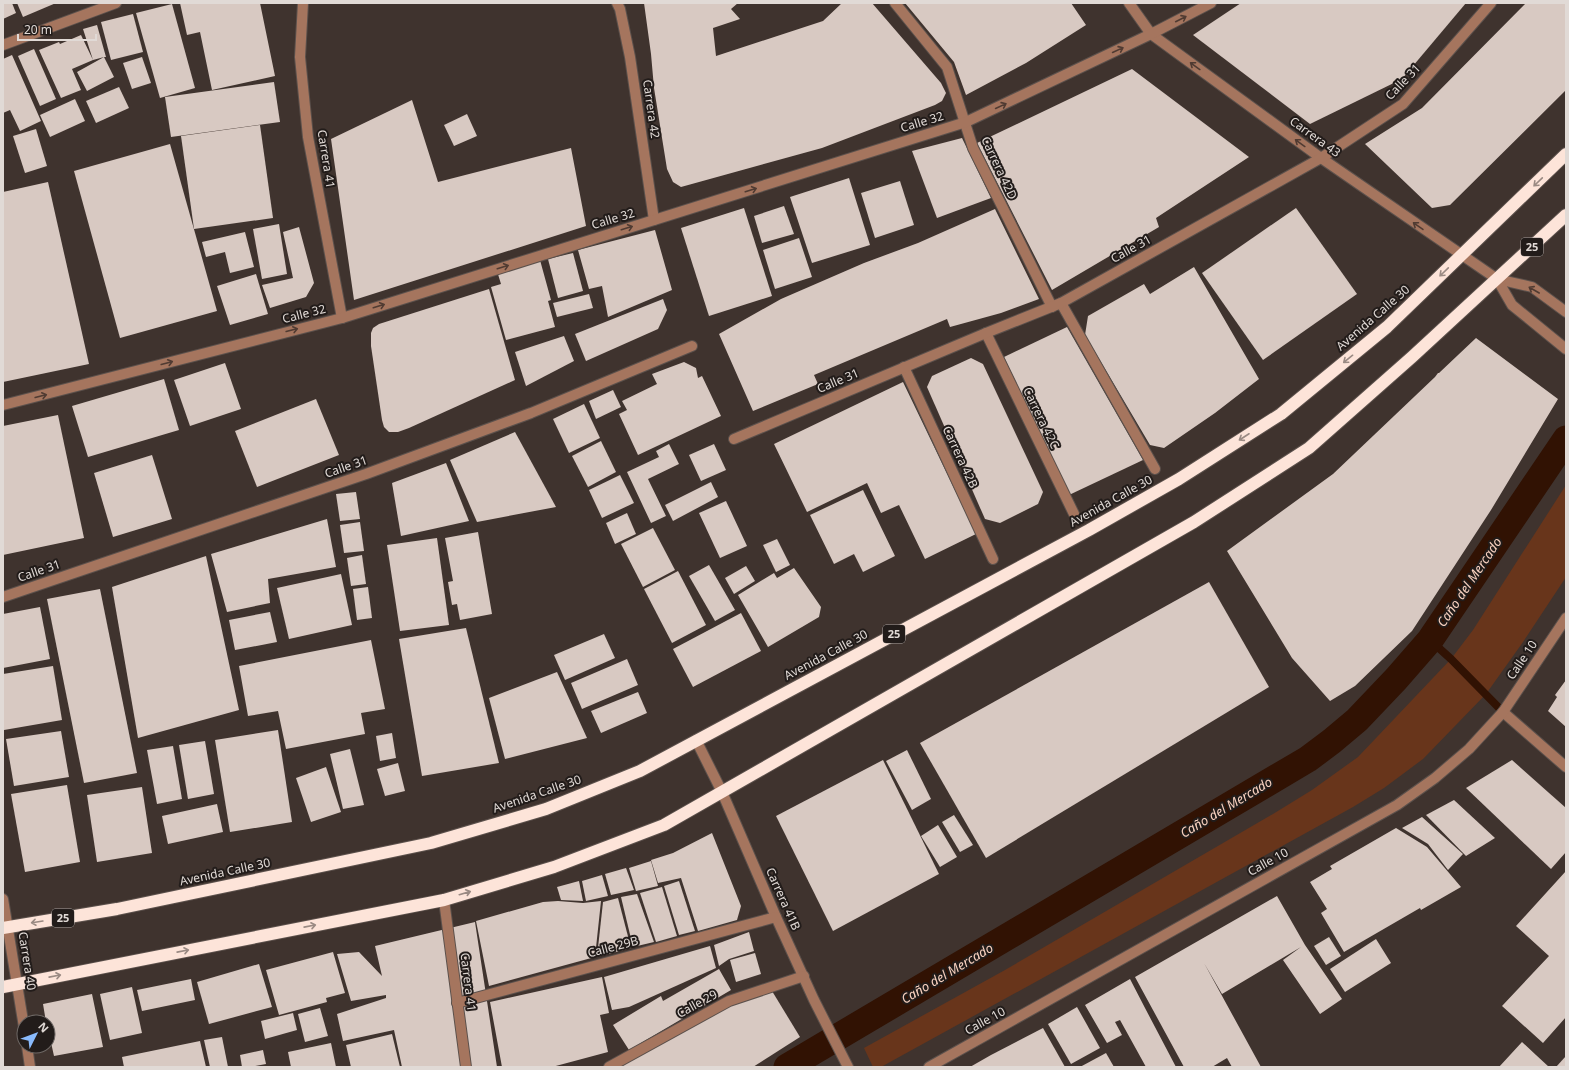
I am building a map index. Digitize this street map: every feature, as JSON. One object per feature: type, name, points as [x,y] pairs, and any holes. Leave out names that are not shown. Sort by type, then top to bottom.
[{"type":"highway","name":"Avenida Calle 30","points":[[6,927],[117,909],[431,843],[546,808],[640,771],[1082,534],[1179,479],[1281,414],[1386,327],[1462,256],[1566,154]]},
{"type":"highway","name":"25","points":[[3,987],[444,900],[554,867],[664,825],[1194,522],[1309,448],[1412,357],[1566,216]]},
{"type":"street","points":[[3,45],[116,3]]},
{"type":"street","name":"Carrera 41","points":[[302,3],[300,57],[308,137],[342,318]]},
{"type":"street","name":"Carrera 42","points":[[617,3],[620,9],[630,57],[654,220]]},
{"type":"street","name":"Carrera 42D","points":[[895,3],[947,67],[966,122],[973,148],[1056,305],[1155,469]]},
{"type":"street","name":"Carrera 43","points":[[1129,3],[1151,34],[1321,158],[1462,256],[1498,279],[1532,287],[1566,312]]},
{"type":"street","name":"Calle 32","points":[[3,406],[342,318],[966,122],[1151,34],[1211,3]]},
{"type":"street","name":"Calle 31","points":[[734,439],[1056,305],[1321,158],[1403,104],[1491,3]]},
{"type":"street","name":"Carrera 43","points":[[1498,279],[1512,305],[1564,347]]},
{"type":"street","name":"Carrera 42C","points":[[986,333],[1074,514]]},
{"type":"street","name":"Calle 31","points":[[3,597],[388,466],[531,413],[692,346]]},
{"type":"street","name":"Carrera 42B","points":[[904,367],[993,559]]},
{"type":"street","name":"Calle 10","points":[[929,1067],[1397,805],[1435,778],[1469,749],[1503,712],[1566,618]]},
{"type":"street","points":[[1503,712],[1566,767]]},
{"type":"street","name":"Carrera 41B","points":[[696,740],[722,792],[814,1000],[848,1067]]},
{"type":"street","name":"Carrera 40","points":[[3,899],[6,927],[22,1014]]},
{"type":"street","name":"Carrera 41","points":[[444,900],[466,1067]]},
{"type":"street","name":"Calle 29B","points":[[457,1002],[776,917]]},
{"type":"street","name":"Calle 29","points":[[609,1067],[729,1001],[804,976]]},
{"type":"street","points":[[28,1054],[30,1067]]},
{"type":"shaded area","points":[[1566,485],[1566,577],[1486,694],[1423,759],[1384,788],[1353,807],[881,1067],[873,1067],[864,1048],[1005,970],[1273,814],[1312,790],[1358,757],[1451,659],[1473,630]]},
{"type":"building","points":[[3,3],[12,3],[16,13],[3,19]]},
{"type":"building","points":[[17,3],[56,3],[23,17]]},
{"type":"building","points":[[180,3],[260,3],[275,76],[212,90],[200,32],[187,35]]},
{"type":"building","points":[[644,3],[738,3],[731,9],[740,19],[713,28],[716,56],[823,21],[842,3],[872,3],[941,83],[946,93],[942,101],[935,105],[822,148],[681,187],[673,182],[667,169],[654,88]]},
{"type":"building","points":[[905,3],[1071,3],[1086,25],[1026,63],[966,95],[954,62]]},
{"type":"building","points":[[1241,3],[1466,3],[1402,79],[1310,124],[1193,35]]},
{"type":"building","points":[[1526,3],[1566,3],[1566,90],[1450,205],[1432,208],[1365,144],[1422,108]]},
{"type":"building","points":[[172,4],[195,88],[160,98],[136,13]]},
{"type":"building","points":[[133,14],[143,52],[111,60],[101,22]]},
{"type":"building","points":[[97,25],[106,57],[93,60],[83,29]]},
{"type":"building","points":[[81,35],[93,60],[72,69],[81,90],[61,98],[39,50],[59,42],[60,44]]},
{"type":"building","points":[[34,49],[56,99],[40,106],[18,56]]},
{"type":"building","points":[[12,55],[41,121],[20,131],[10,110],[3,113],[3,59]]},
{"type":"building","points":[[104,57],[114,77],[87,91],[77,72]]},
{"type":"building","points":[[142,57],[151,83],[132,89],[123,63]]},
{"type":"building","points":[[1132,69],[1249,157],[1156,218],[1159,227],[1052,290],[977,143]]},
{"type":"building","points":[[274,82],[280,122],[171,137],[165,97]]},
{"type":"building","points":[[119,87],[129,108],[96,123],[86,101]]},
{"type":"building","points":[[75,99],[85,121],[50,137],[40,115]]},
{"type":"building","points":[[412,100],[438,182],[571,148],[586,226],[354,300],[331,139]]},
{"type":"building","points":[[467,114],[477,136],[454,146],[444,125]]},
{"type":"building","points":[[260,125],[273,218],[194,229],[181,136]]},
{"type":"building","points":[[36,129],[47,166],[25,173],[13,136]]},
{"type":"building","points":[[962,138],[991,198],[937,218],[912,151]]},
{"type":"building","points":[[170,144],[217,311],[120,338],[74,171]]},
{"type":"building","points":[[849,178],[870,245],[812,263],[790,197]]},
{"type":"building","points":[[900,181],[914,225],[875,238],[861,193]]},
{"type":"building","points":[[48,182],[89,364],[3,382],[3,192]]},
{"type":"building","points":[[784,206],[794,234],[762,243],[754,216]]},
{"type":"building","points":[[744,208],[772,296],[709,316],[681,228]]},
{"type":"building","points":[[1296,208],[1357,294],[1263,360],[1202,273]]},
{"type":"building","points":[[995,209],[1039,299],[1001,313],[950,327],[947,319],[814,375],[818,384],[753,411],[719,334],[781,299],[864,263],[918,243]]},
{"type":"building","points":[[279,224],[287,274],[262,279],[253,229]]},
{"type":"building","points":[[299,227],[314,283],[306,297],[270,308],[262,285],[293,278],[283,232]]},
{"type":"building","points":[[655,230],[672,290],[608,317],[602,286],[589,289],[578,250]]},
{"type":"building","points":[[245,232],[254,267],[230,273],[225,252],[206,257],[202,242]]},
{"type":"building","points":[[799,238],[812,277],[775,289],[763,250]]},
{"type":"building","points":[[573,253],[583,291],[558,298],[548,259]]},
{"type":"building","points":[[540,260],[551,300],[548,301],[555,327],[506,340],[491,287],[501,284],[497,271]]},
{"type":"building","points":[[1194,267],[1259,379],[1215,413],[1164,448],[1150,445],[1085,335],[1088,316],[1144,284],[1150,294]]},
{"type":"building","points":[[256,274],[268,314],[230,325],[217,286]]},
{"type":"building","points":[[489,289],[515,380],[409,428],[398,432],[389,432],[384,427],[382,420],[371,346],[371,333],[373,328],[379,324]]},
{"type":"building","points":[[589,294],[593,308],[557,317],[553,303]]},
{"type":"building","points":[[663,299],[667,310],[658,329],[586,361],[575,334]]},
{"type":"building","points":[[1067,327],[1143,460],[1069,495],[1004,357]]},
{"type":"building","points":[[564,336],[574,361],[526,386],[515,352]]},
{"type":"building","points":[[1476,338],[1558,399],[1491,510],[1412,631],[1355,686],[1330,701],[1292,658],[1227,551],[1333,474]]},
{"type":"building","points":[[971,358],[983,364],[1043,492],[1038,504],[1000,523],[985,519],[927,387],[932,376]]},
{"type":"building","points":[[684,362],[696,368],[698,378],[702,376],[721,416],[638,455],[619,414],[627,410],[622,401],[657,384],[652,374]]},
{"type":"building","points":[[225,363],[241,409],[190,426],[174,380]]},
{"type":"building","points":[[164,379],[179,430],[88,457],[72,406]]},
{"type":"building","points":[[903,382],[976,534],[925,559],[899,505],[881,513],[867,483],[807,512],[774,444]]},
{"type":"building","points":[[613,390],[621,407],[596,419],[589,401]]},
{"type":"building","points":[[316,399],[339,455],[257,487],[235,431]]},
{"type":"building","points":[[584,404],[600,438],[569,453],[553,419]]},
{"type":"building","points":[[58,415],[84,538],[3,555],[3,426]]},
{"type":"building","points":[[515,432],[556,507],[477,522],[450,460]]},
{"type":"building","points":[[601,441],[616,472],[588,487],[572,456]]},
{"type":"building","points":[[669,444],[679,464],[648,479],[666,516],[651,523],[627,472],[659,457],[656,451]]},
{"type":"building","points":[[714,444],[726,470],[701,481],[689,455]]},
{"type":"building","points":[[152,455],[172,519],[113,537],[94,473]]},
{"type":"building","points":[[446,463],[469,521],[401,536],[392,483]]},
{"type":"building","points":[[620,475],[634,503],[602,518],[589,490]]},
{"type":"building","points":[[711,482],[718,497],[673,521],[665,505]]},
{"type":"building","points":[[863,490],[895,556],[863,572],[854,554],[834,564],[810,515]]},
{"type":"building","points":[[356,492],[360,519],[340,521],[336,494]]},
{"type":"building","points":[[726,501],[747,546],[720,558],[699,513]]},
{"type":"building","points":[[627,513],[636,534],[615,544],[606,523]]},
{"type":"building","points":[[327,519],[336,567],[268,579],[270,603],[227,612],[211,554]]},
{"type":"building","points":[[360,522],[364,551],[344,553],[340,525]]},
{"type":"building","points":[[653,528],[675,570],[643,587],[621,544]]},
{"type":"building","points":[[478,532],[492,614],[460,620],[457,604],[452,605],[448,582],[453,581],[445,538]]},
{"type":"building","points":[[437,538],[449,625],[400,631],[387,545]]},
{"type":"building","points":[[777,539],[790,565],[776,572],[763,545]]},
{"type":"building","points":[[362,555],[366,584],[351,586],[347,558]]},
{"type":"building","points":[[206,556],[239,710],[138,738],[112,587]]},
{"type":"building","points":[[709,565],[735,610],[715,621],[689,576]]},
{"type":"building","points":[[746,566],[755,581],[734,594],[725,578]]},
{"type":"building","points":[[794,568],[821,607],[819,617],[768,647],[738,595],[774,573],[777,578]]},
{"type":"building","points":[[678,571],[706,625],[672,643],[644,589]]},
{"type":"building","points":[[341,574],[352,625],[289,639],[277,588]]},
{"type":"building","points":[[1209,582],[1269,687],[986,858],[920,743]]},
{"type":"building","points":[[368,587],[372,618],[357,620],[353,589]]},
{"type":"building","points":[[100,589],[137,773],[84,783],[47,599]]},
{"type":"building","points":[[40,607],[50,659],[3,668],[3,614]]},
{"type":"building","points":[[270,612],[277,642],[235,650],[229,620]]},
{"type":"building","points":[[741,613],[761,651],[693,687],[673,649]]},
{"type":"building","points":[[466,628],[499,763],[422,776],[399,639]]},
{"type":"building","points":[[604,634],[615,658],[565,680],[554,655]]},
{"type":"building","points":[[371,640],[385,709],[361,713],[365,734],[286,749],[278,711],[248,716],[239,666]]},
{"type":"building","points":[[627,659],[638,685],[582,709],[571,683]]},
{"type":"building","points":[[53,666],[62,720],[4,730],[3,674]]},
{"type":"building","points":[[557,672],[587,738],[505,759],[489,698]]},
{"type":"building","points":[[1566,680],[1566,727],[1548,711],[1557,697],[1555,695]]},
{"type":"building","points":[[638,692],[647,713],[601,733],[591,711]]},
{"type":"building","points":[[278,730],[292,822],[230,832],[215,740]]},
{"type":"building","points":[[61,731],[69,777],[14,786],[6,739]]},
{"type":"building","points":[[392,733],[396,758],[380,761],[376,736]]},
{"type":"building","points":[[205,741],[214,794],[188,799],[179,745]]},
{"type":"building","points":[[173,746],[182,799],[157,804],[147,750]]},
{"type":"building","points":[[350,749],[364,805],[343,809],[330,754]]},
{"type":"building","points":[[907,750],[931,799],[912,810],[886,761]]},
{"type":"building","points":[[883,760],[939,874],[833,931],[776,816]]},
{"type":"building","points":[[1512,760],[1566,808],[1566,852],[1551,869],[1466,788]]},
{"type":"building","points":[[398,763],[405,791],[385,796],[377,769]]},
{"type":"building","points":[[326,767],[341,812],[311,822],[296,778]]},
{"type":"building","points":[[67,785],[80,862],[25,872],[11,794]]},
{"type":"building","points":[[142,787],[152,853],[97,862],[87,795]]},
{"type":"building","points":[[1454,800],[1495,838],[1466,856],[1426,815]]},
{"type":"building","points":[[217,804],[223,832],[168,844],[162,816]]},
{"type":"building","points":[[954,815],[973,845],[960,852],[942,822]]},
{"type":"building","points":[[1422,817],[1463,854],[1448,870],[1428,844],[1402,828]]},
{"type":"building","points":[[938,825],[957,857],[940,867],[921,836]]},
{"type":"building","points":[[1396,828],[1427,847],[1461,887],[1421,910],[1420,908],[1344,952],[1321,913],[1327,909],[1310,882],[1332,869],[1330,866]]},
{"type":"building","points":[[712,833],[741,906],[737,920],[698,931],[681,878],[658,883],[651,860],[673,853]]},
{"type":"building","points":[[651,861],[658,886],[636,891],[629,868]]},
{"type":"building","points":[[626,868],[634,890],[611,895],[605,874]]},
{"type":"building","points":[[1566,871],[1566,1017],[1543,1043],[1502,1006],[1549,956],[1516,926]]},
{"type":"building","points":[[602,875],[608,896],[586,901],[582,881]]},
{"type":"building","points":[[579,881],[583,901],[561,900],[557,887]]},
{"type":"building","points":[[679,881],[695,931],[679,935],[664,886]]},
{"type":"building","points":[[662,887],[677,936],[656,942],[640,893]]},
{"type":"building","points":[[637,894],[654,942],[633,947],[621,897]]},
{"type":"building","points":[[1277,896],[1305,945],[1342,999],[1320,1014],[1283,960],[1301,947],[1222,994],[1204,963],[1261,1067],[1232,1067],[1227,1058],[1212,1067],[1184,1067],[1135,977]]},
{"type":"building","points":[[618,898],[631,948],[597,957],[603,902]]},
{"type":"building","points":[[558,901],[583,903],[601,901],[595,957],[489,986],[476,921],[543,902]]},
{"type":"building","points":[[475,922],[497,1067],[402,1067],[394,1030],[343,1041],[337,1014],[386,998],[386,995],[351,1001],[337,954],[359,952],[382,976],[375,946]]},
{"type":"building","points":[[749,932],[754,951],[729,959],[719,966],[714,945]]},
{"type":"building","points":[[1329,937],[1341,956],[1326,965],[1314,946]]},
{"type":"building","points":[[1376,939],[1391,963],[1345,992],[1330,969]]},
{"type":"building","points":[[710,946],[716,968],[629,1007],[612,1010],[604,977]]},
{"type":"building","points":[[333,952],[345,993],[326,998],[327,1002],[279,1015],[266,970]]},
{"type":"building","points":[[755,953],[761,974],[736,982],[730,960]]},
{"type":"building","points":[[259,964],[272,1007],[209,1024],[197,982]]},
{"type":"building","points":[[719,969],[731,990],[629,1050],[613,1025],[661,996],[663,1001]]},
{"type":"building","points":[[602,977],[609,1013],[600,1015],[608,1052],[552,1067],[502,1067],[490,1002]]},
{"type":"building","points":[[191,979],[195,1000],[142,1011],[137,990]]},
{"type":"building","points":[[1130,979],[1176,1067],[1146,1067],[1120,1020],[1115,1022],[1122,1035],[1107,1043],[1085,1005]]},
{"type":"building","points":[[132,987],[142,1033],[110,1040],[100,994]]},
{"type":"building","points":[[772,991],[800,1037],[753,1067],[613,1067],[728,1004]]},
{"type":"building","points":[[92,994],[103,1047],[54,1056],[54,1054],[56,1054],[56,1014],[45,1014],[43,1004]]},
{"type":"building","points":[[1077,1007],[1100,1048],[1071,1064],[1048,1024]]},
{"type":"building","points":[[320,1008],[328,1036],[305,1042],[298,1014]]},
{"type":"building","points":[[293,1013],[297,1030],[265,1039],[261,1021]]},
{"type":"building","points":[[1043,1028],[1065,1067],[970,1067],[991,1055]]},
{"type":"building","points":[[392,1034],[400,1067],[351,1067],[346,1045]]},
{"type":"building","points":[[222,1037],[228,1067],[210,1067],[204,1040]]},
{"type":"building","points":[[200,1041],[206,1067],[124,1067],[122,1057]]},
{"type":"building","points":[[1522,1042],[1536,1055],[1549,1067],[1499,1067]]},
{"type":"building","points":[[331,1043],[336,1067],[291,1067],[288,1052]]},
{"type":"building","points":[[263,1050],[266,1064],[242,1067],[240,1055]]},
{"type":"building","points":[[1106,1053],[1114,1067],[1080,1067]]},
{"type":"building","points":[[1566,1056],[1566,1067],[1556,1067]]},
{"type":"waterway","name":"Caño del Mercado","points":[[787,1067],[1308,759],[1332,741],[1357,720],[1430,640],[1566,439]]},
{"type":"waterway","points":[[1430,640],[1451,659],[1503,712]]}]
